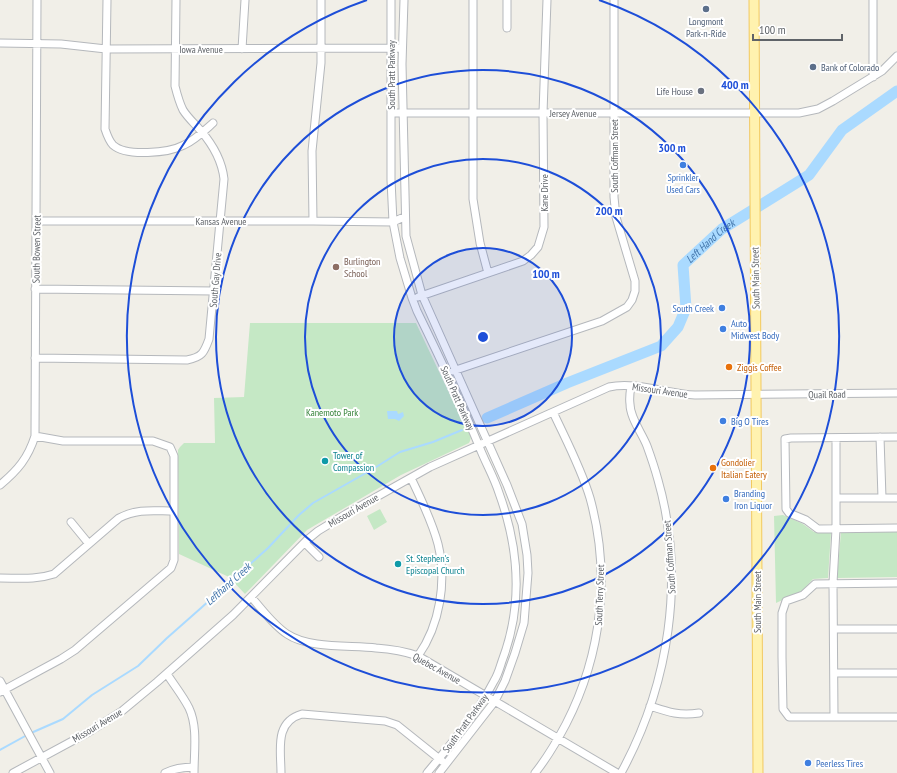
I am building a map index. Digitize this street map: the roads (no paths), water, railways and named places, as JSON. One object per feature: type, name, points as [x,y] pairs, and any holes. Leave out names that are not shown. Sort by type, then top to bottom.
[{"type":"main road","name":"South Main Street","points":[[754,0],[758,773]]},
{"type":"street","name":"South Bowen Street","points":[[2,480],[15,472],[25,460],[31,449],[35,436],[37,0]]},
{"type":"street","points":[[107,0],[105,129],[112,145],[126,152],[161,152],[174,150],[185,145],[213,123]]},
{"type":"street","name":"South Gay Drive","points":[[35,358],[187,360],[203,354],[209,339],[224,179],[220,161],[202,132],[184,111],[178,99],[175,86],[174,49],[176,0]]},
{"type":"street","points":[[242,49],[245,0]]},
{"type":"street","points":[[313,221],[312,151],[321,48],[321,0]]},
{"type":"street","name":"South Pratt Parkway","points":[[391,0],[391,180],[393,222],[400,258],[412,298],[469,420],[499,492],[507,517],[514,552],[517,582],[513,623],[507,647],[495,680],[473,715],[426,773]]},
{"type":"street","name":"South Pratt Parkway","points":[[404,0],[402,48],[404,217],[406,236],[422,296],[507,485],[522,524],[528,573],[524,623],[505,681],[495,701],[439,773]]},
{"type":"street","points":[[473,0],[473,199],[480,243],[488,273]]},
{"type":"street","points":[[507,0],[507,28]]},
{"type":"street","name":"Kane Drive","points":[[412,298],[422,296],[522,261],[532,255],[538,247],[544,227],[543,113],[547,0]]},
{"type":"street","name":"South Coffman Street","points":[[447,373],[602,321],[623,310],[632,300],[635,290],[635,281],[616,217],[614,197],[614,0]]},
{"type":"street","points":[[873,0],[873,77]]},
{"type":"street","name":"Iowa Avenue","points":[[0,43],[61,44],[106,49],[402,48]]},
{"type":"street","name":"Jersey Avenue","points":[[391,113],[754,113],[818,110],[882,71],[897,56]]},
{"type":"street","name":"Kansas Avenue","points":[[36,221],[393,222],[404,217]]},
{"type":"street","points":[[35,289],[214,291]]},
{"type":"street","name":"Missouri Avenue","points":[[13,773],[106,722],[122,711],[219,628],[318,531],[430,467],[609,387],[618,385],[680,395],[756,395]]},
{"type":"street","name":"South Coffman Street","points":[[621,773],[650,706],[662,663],[669,626],[672,572],[665,512],[658,480],[647,446],[631,411],[631,386]]},
{"type":"street","name":"Quail Road","points":[[756,395],[897,393]]},
{"type":"street","name":"South Terry Street","points":[[535,773],[558,738],[576,706],[594,650],[601,600],[601,572],[595,520],[579,467],[553,412]]},
{"type":"street","points":[[2,691],[61,660],[75,650],[171,568],[174,560],[174,460],[170,447],[153,441],[63,441],[35,436]]},
{"type":"street","points":[[880,437],[882,498]]},
{"type":"street","points":[[897,437],[791,438],[785,440],[786,509],[789,512],[806,520],[818,529],[897,528]]},
{"type":"street","points":[[834,717],[833,583],[836,528],[836,438]]},
{"type":"street","points":[[411,478],[430,521],[438,544],[442,582],[436,619],[429,637],[418,656]]},
{"type":"street","points":[[836,498],[897,498]]},
{"type":"street","points":[[0,578],[30,579],[54,574],[120,518],[129,513],[138,511],[174,510]]},
{"type":"street","points":[[71,522],[90,544]]},
{"type":"street","points":[[305,543],[319,557]]},
{"type":"street","points":[[897,583],[815,584],[803,595],[786,601],[782,613],[783,709],[789,717],[897,716]]},
{"type":"street","name":"Quebec Avenue","points":[[251,597],[280,628],[295,638],[306,642],[389,649],[403,651],[418,656],[617,773]]},
{"type":"street","points":[[834,629],[897,628]]},
{"type":"street","points":[[834,673],[897,673]]},
{"type":"street","points":[[165,773],[173,769],[184,767],[194,770],[195,735],[189,709],[166,674]]},
{"type":"street","points":[[0,681],[2,691],[31,737],[40,757],[50,773]]},
{"type":"street","points":[[650,706],[674,714],[686,715],[699,713]]},
{"type":"street","points":[[281,773],[281,735],[283,728],[287,721],[294,716],[302,714],[385,721],[397,726],[438,759],[447,764]]},
{"type":"water","points":[[387,411],[397,411],[398,414],[403,412],[404,416],[399,421],[395,419],[388,419]]},
{"type":"waterway","name":"Left Hand Creek","points":[[487,418],[567,383],[661,346],[678,327],[686,308],[683,265],[722,229],[809,175],[842,130],[897,91]]},
{"type":"waterway","name":"Lefthand Creek","points":[[31,733],[63,719],[92,695],[138,666],[167,638],[268,548],[299,515],[313,503],[400,452],[433,442],[462,430]]},
{"type":"waterway","name":"Lefthand Creek","points":[[0,750],[27,735]]},
{"type":"place","name":"Longmont Park-n-Ride","points":[[706,9]]},
{"type":"place","name":"Bank of Colorado","points":[[813,67]]},
{"type":"place","name":"Life House","points":[[701,91]]},
{"type":"place","name":"Sprinkler Used Cars","points":[[683,165]]},
{"type":"place","name":"Burlington School","points":[[336,267]]},
{"type":"place","name":"South Creek","points":[[722,308]]},
{"type":"place","name":"Auto Midwest Body","points":[[723,329]]},
{"type":"place","name":"Ziggis Coffee","points":[[729,367]]},
{"type":"place","name":"Big O Tires","points":[[723,421]]},
{"type":"place","name":"Tower of Compassion","points":[[325,461]]},
{"type":"place","name":"Gondolier Italian Eatery","points":[[713,468]]},
{"type":"place","name":"Branding Iron Liquor","points":[[726,499]]},
{"type":"place","name":"St. Stephen's Episcopal Church","points":[[398,564]]},
{"type":"place","name":"Peerless Tires","points":[[808,763]]},
{"type":"park label","name":"Kanemoto Park","points":[[332,412]]}]
